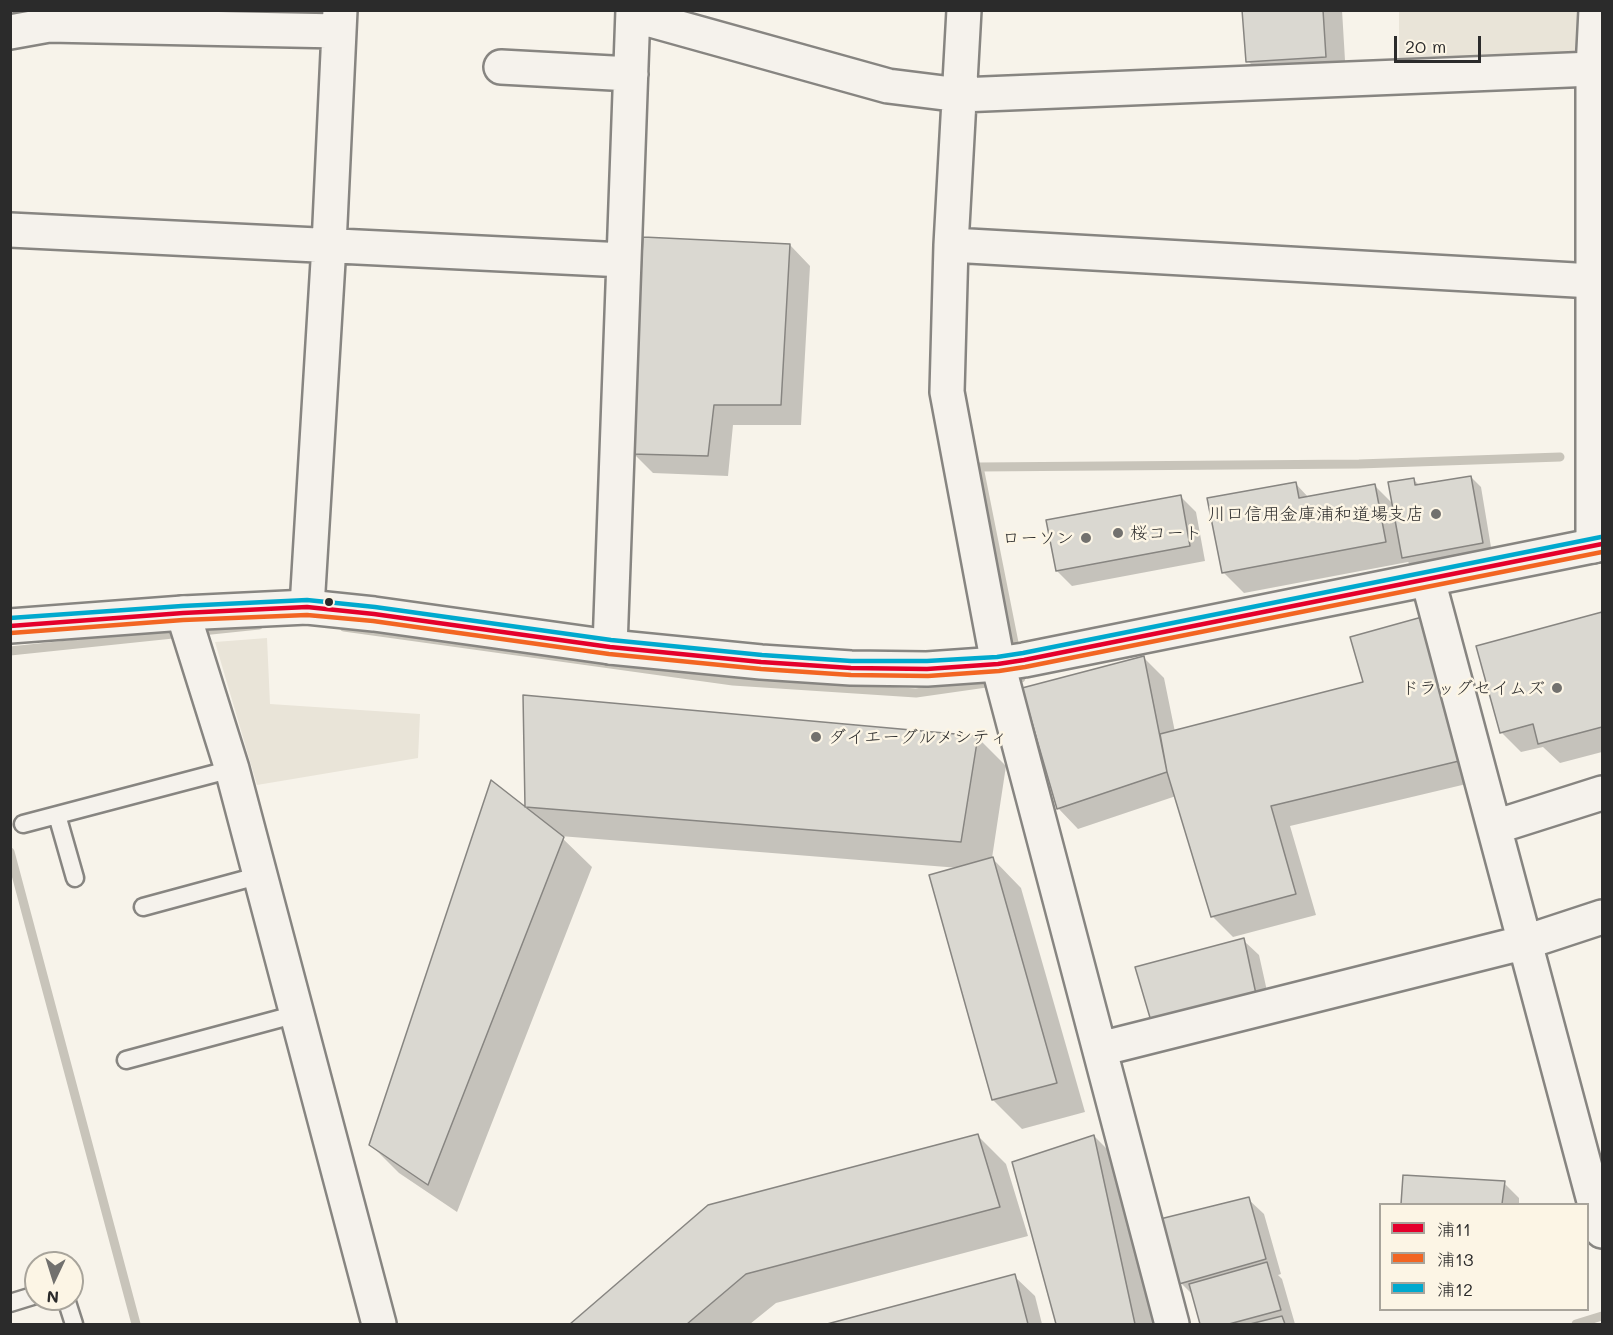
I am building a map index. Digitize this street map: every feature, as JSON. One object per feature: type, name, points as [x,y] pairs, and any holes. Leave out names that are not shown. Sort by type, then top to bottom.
[{"type":"street","points":[[964,10],[951,245],[947,392],[998,664],[1172,1324]]},
{"type":"street","points":[[10,626],[183,613],[307,607],[374,614],[610,647],[761,662],[851,668],[927,669],[998,664],[1598,545],[1593,281],[1598,68],[1596,10]]},
{"type":"street","points":[[610,647],[633,13],[888,86],[960,95],[1598,68]]},
{"type":"street","points":[[10,32],[49,25],[158,19],[340,21],[307,607]]},
{"type":"street","points":[[501,67],[631,74]]},
{"type":"street","points":[[10,230],[624,260]]},
{"type":"street","points":[[951,245],[1593,281]]},
{"type":"street","points":[[1428,580],[1602,1231]]},
{"type":"street","points":[[183,613],[232,769],[379,1324]]},
{"type":"street","points":[[1494,827],[1602,794]]},
{"type":"street","points":[[1100,1049],[1526,942],[1602,917]]},
{"type":"lane","points":[[23,824],[232,769]]},
{"type":"lane","points":[[57,815],[75,878]]},
{"type":"lane","points":[[143,907],[261,875]]},
{"type":"lane","points":[[126,1060],[297,1014]]},
{"type":"shaded area","points":[[1399,11],[1578,11],[1577,48],[1561,64],[1399,66]]},
{"type":"shaded area","points":[[267,638],[270,704],[420,714],[418,758],[257,785],[215,642]]},
{"type":"building","points":[[1242,10],[1323,10],[1326,57],[1246,62]]},
{"type":"building","points":[[643,237],[790,244],[781,405],[714,405],[708,456],[631,454]]},
{"type":"building","points":[[1471,476],[1483,543],[1402,558],[1388,482],[1414,478],[1415,485]]},
{"type":"building","points":[[1296,482],[1299,498],[1375,484],[1386,542],[1222,573],[1207,498]]},
{"type":"building","name":"桜コート","points":[[1181,495],[1190,546],[1056,571],[1046,520]]},
{"type":"building","points":[[1602,612],[1602,727],[1538,744],[1533,724],[1500,733],[1476,646]]},
{"type":"building","points":[[1422,617],[1459,761],[1271,806],[1296,894],[1211,917],[1167,772],[1160,734],[1363,682],[1350,637]]},
{"type":"building","points":[[1144,656],[1167,772],[1057,809],[1022,688]]},
{"type":"building","points":[[523,695],[978,736],[961,842],[525,807]]},
{"type":"building","points":[[491,780],[564,837],[428,1185],[369,1145]]},
{"type":"building","points":[[993,857],[1057,1083],[992,1100],[929,875]]},
{"type":"building","points":[[1244,938],[1256,994],[1151,1021],[1135,967]]},
{"type":"building","points":[[978,1134],[1000,1207],[746,1274],[687,1324],[570,1324],[708,1205]]},
{"type":"building","points":[[1094,1135],[1135,1324],[1056,1324],[1012,1162]]},
{"type":"building","points":[[1403,1175],[1505,1181],[1502,1203],[1401,1203]]},
{"type":"building","points":[[1249,1197],[1266,1259],[1179,1284],[1160,1219]]},
{"type":"building","points":[[1267,1262],[1281,1310],[1229,1324],[1200,1324],[1189,1284]]},
{"type":"building","points":[[1015,1274],[1028,1324],[827,1324]]},
{"type":"building","points":[[1282,1316],[1285,1324],[1250,1324]]},
{"type":"waterway","points":[[344,627],[733,681],[916,693],[1021,678],[979,467],[1359,464],[1560,457]]},
{"type":"waterway","points":[[10,651],[259,625]]},
{"type":"waterway","points":[[10,852],[136,1324]]},
{"type":"waterway","points":[[1576,1324],[1602,1316]]},
{"type":"transit line","name":"浦12","points":[[10,618],[307,600],[375,607],[611,640],[762,655],[851,661],[927,661],[997,657],[1023,653],[1601,537]]},
{"type":"transit line","name":"浦11","points":[[10,626],[183,613],[307,607],[374,614],[610,647],[761,662],[851,668],[927,669],[1024,660],[1602,544]]},
{"type":"transit line","name":"浦13","points":[[11,633],[183,620],[307,615],[373,621],[609,654],[761,669],[851,675],[928,676],[1025,667],[1602,552]]},
{"type":"place","name":"川口信用金庫浦和道場支店","points":[[1436,514]]},
{"type":"place","name":"桜コート","points":[[1118,533]]},
{"type":"place","name":"ローソン","points":[[1086,538]]},
{"type":"place","name":"ドラッグセイムズ","points":[[1557,688]]},
{"type":"place","name":"ダイエーグルメシティ","points":[[816,737]]}]
